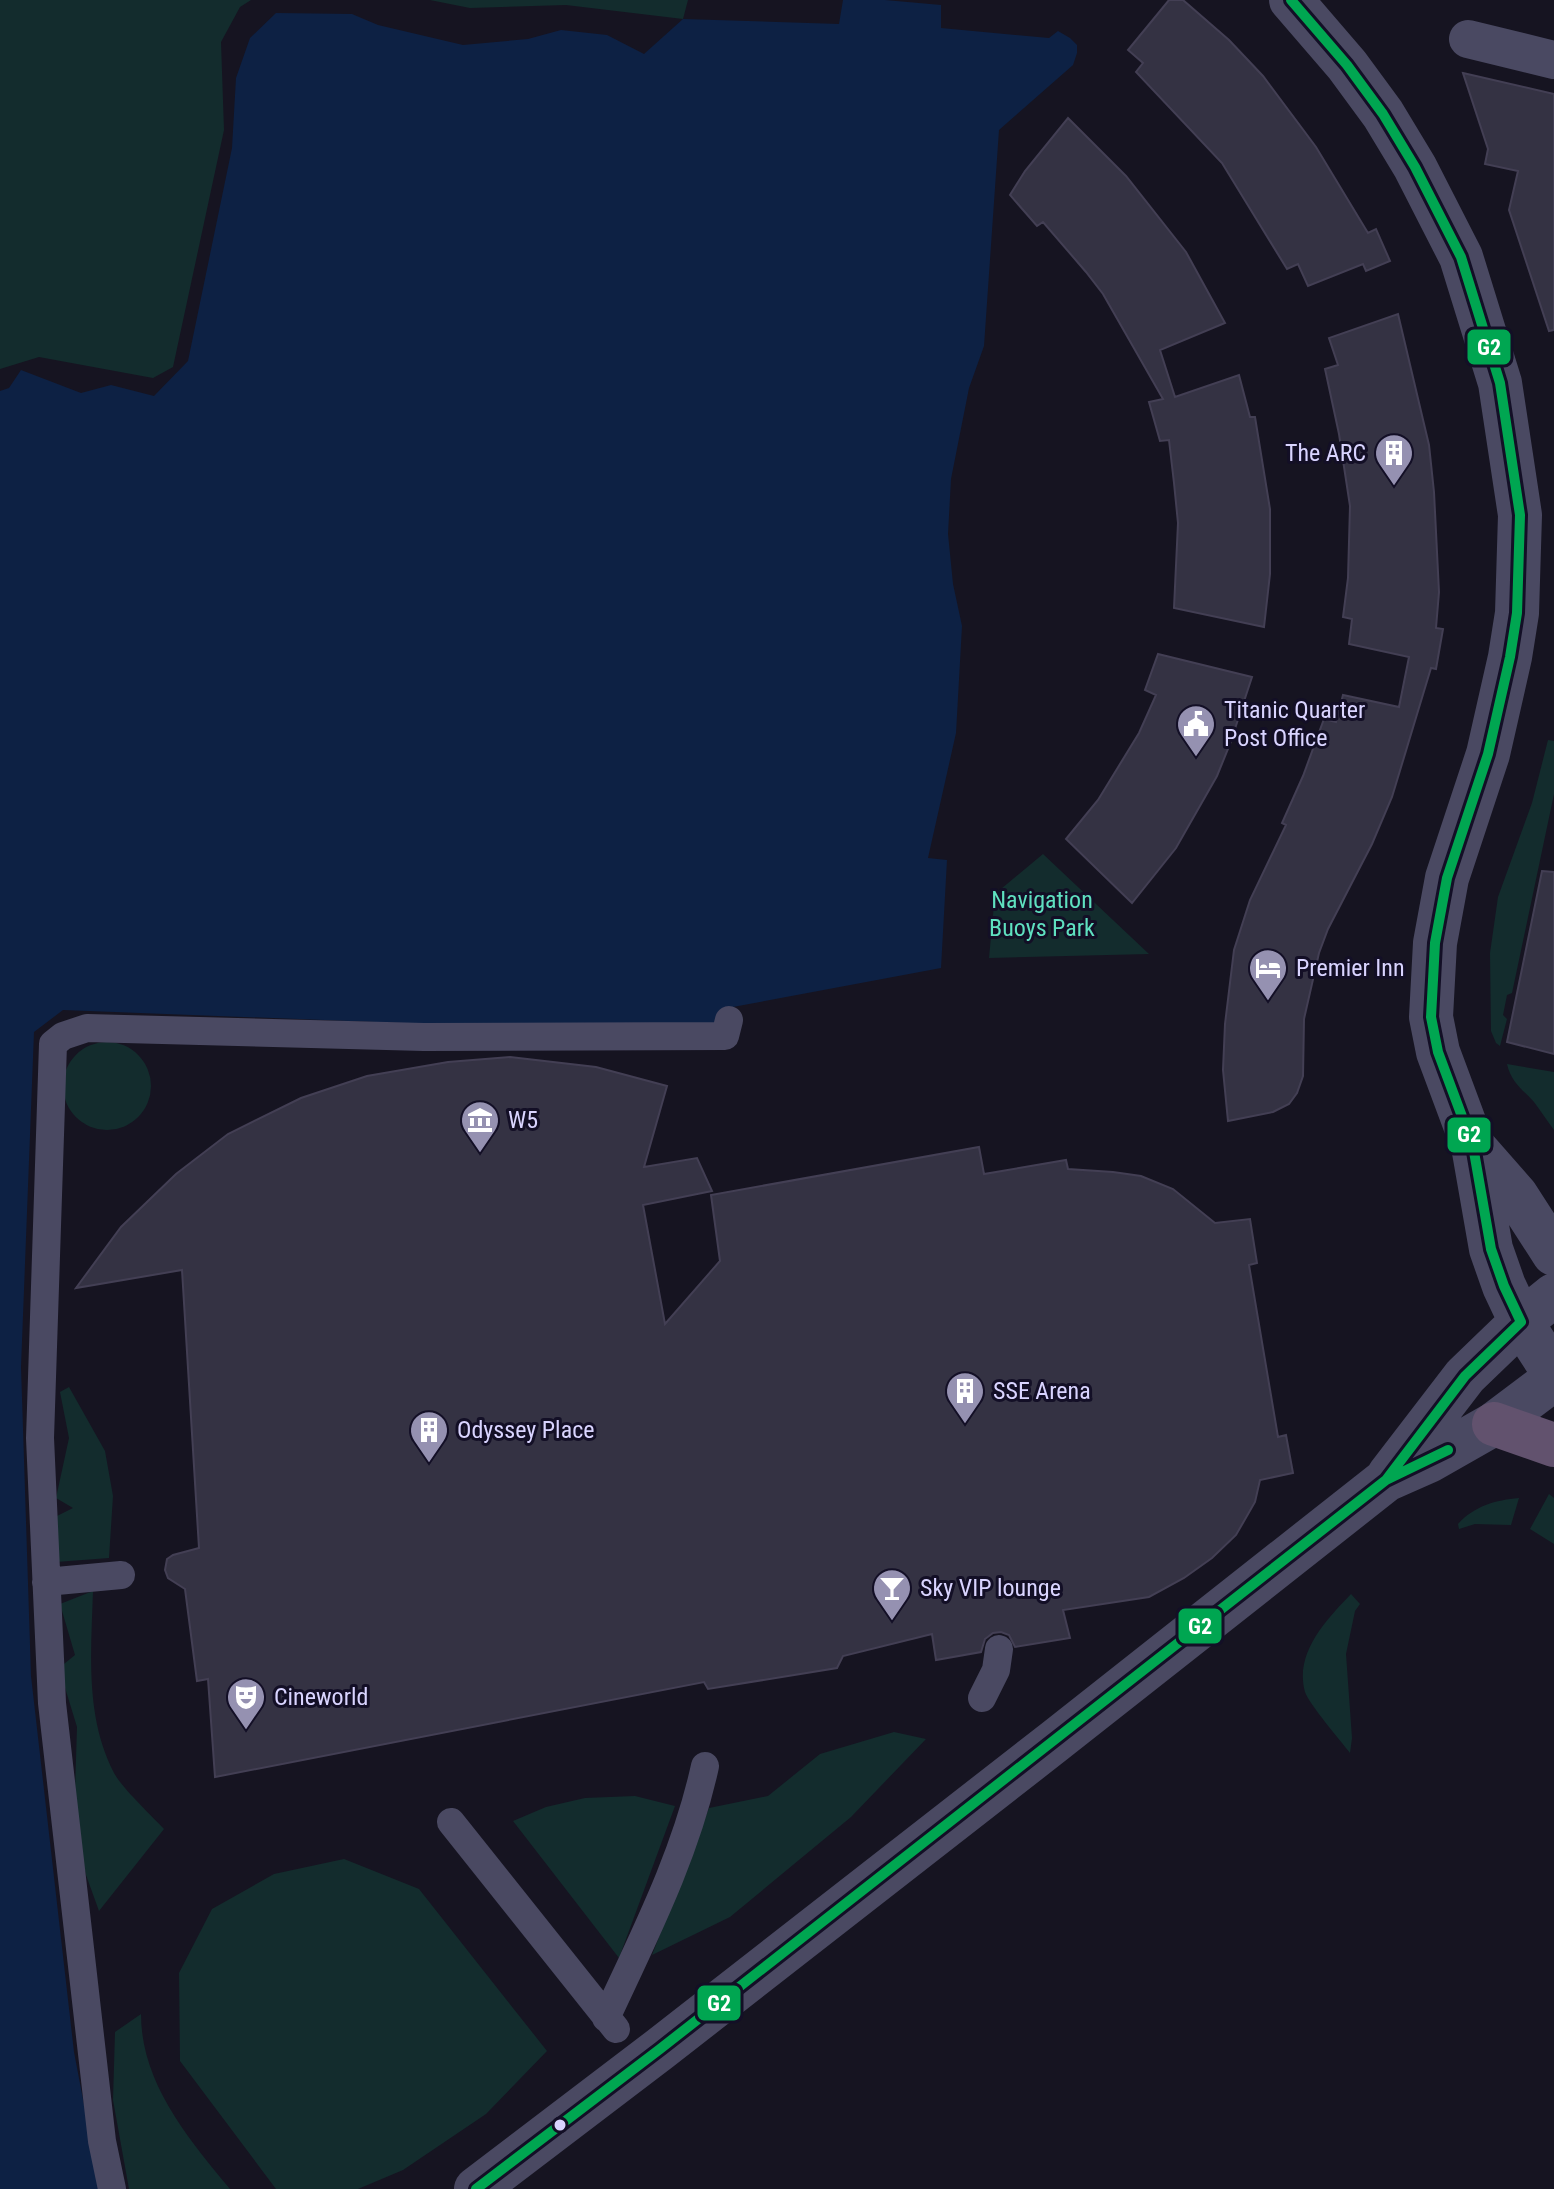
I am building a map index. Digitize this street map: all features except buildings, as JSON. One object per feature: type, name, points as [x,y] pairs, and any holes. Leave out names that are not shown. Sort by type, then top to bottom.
[{"type":"highway","points":[[1494,1424],[1554,1445]]},
{"type":"street","points":[[1291,0],[1347,65],[1383,114],[1415,167],[1461,257],[1500,383],[1520,515],[1517,613],[1488,754],[1447,878],[1435,943],[1431,1017],[1438,1052],[1473,1146],[1491,1249],[1504,1286],[1547,1341]]},
{"type":"street","points":[[1468,39],[1554,60]]},
{"type":"street","points":[[112,2189],[99,2117],[52,1703],[40,1438],[53,1044],[63,1036],[87,1028],[424,1037],[725,1036],[729,1020]]},
{"type":"street","points":[[1473,1146],[1535,1200],[1554,1254]]},
{"type":"street","points":[[476,2189],[651,2056],[1386,1480],[1429,1461],[1494,1424],[1547,1341]]},
{"type":"street","points":[[1386,1480],[1427,1425],[1464,1409],[1547,1341]]},
{"type":"street","points":[[46,1582],[121,1575]]},
{"type":"street","points":[[982,1698],[996,1670],[999,1649]]},
{"type":"street","points":[[451,1822],[611,2024],[663,1895],[705,1766]]},
{"type":"green space","points":[[0,0],[251,0],[240,7],[221,42],[224,130],[173,367],[153,378],[39,357],[0,369]]},
{"type":"green space","points":[[430,0],[688,0],[683,19],[566,5],[470,8]]},
{"type":"green space","points":[[1548,740],[1554,741],[1554,794],[1512,993],[1507,995],[1503,1015],[1507,1019],[1500,1046],[1491,1031],[1490,953],[1498,897],[1532,803]]},
{"type":"green space","name":"Navigation Buoys Park","points":[[1043,854],[1149,954],[989,958],[995,894]]},
{"type":"green space","points":[[107,1042],[124,1046],[138,1055],[147,1069],[151,1086],[147,1103],[138,1117],[124,1126],[107,1130],[90,1126],[76,1117],[67,1103],[63,1086],[67,1069],[76,1055],[90,1046]]},
{"type":"green space","points":[[1507,1064],[1554,1072],[1554,1130],[1514,1081]]},
{"type":"green space","points":[[69,1387],[105,1451],[113,1496],[109,1558],[56,1562],[55,1517],[73,1508],[56,1498],[69,1438],[60,1392]]},
{"type":"green space","points":[[1549,1494],[1554,1498],[1554,1544],[1530,1529]]},
{"type":"green space","points":[[1519,1498],[1511,1525],[1475,1524],[1459,1529],[1458,1524],[1478,1508]]},
{"type":"green space","points":[[93,1591],[92,1684],[98,1730],[118,1779],[164,1829],[99,1911],[86,1875],[74,1823],[77,1727],[59,1668],[75,1655],[60,1604]]},
{"type":"green space","points":[[1351,1594],[1360,1604],[1355,1611],[1346,1654],[1352,1738],[1350,1753],[1308,1698],[1303,1678],[1308,1650],[1332,1614]]},
{"type":"green space","points":[[894,1732],[926,1739],[851,1817],[730,1917],[652,1955],[709,1808],[768,1796],[820,1754]]},
{"type":"green space","points":[[635,1796],[675,1806],[619,1958],[513,1821],[546,1807],[585,1798]]},
{"type":"green space","points":[[344,1859],[419,1889],[547,2051],[486,2114],[403,2170],[358,2189],[276,2189],[180,2061],[179,1973],[212,1909],[274,1874]]},
{"type":"green space","points":[[141,2014],[143,2039],[158,2086],[183,2129],[230,2189],[129,2189],[113,2100],[115,2032]]},
{"type":"water","points":[[843,0],[941,5],[941,28],[1049,38],[1058,31],[1077,45],[1073,65],[999,130],[984,346],[969,388],[951,479],[948,534],[953,584],[962,626],[956,733],[928,858],[947,860],[941,968],[722,1009],[721,1029],[532,1028],[63,1010],[34,1032],[21,1367],[31,1676],[74,2052],[100,2189],[0,2189],[0,391],[9,388],[21,370],[81,393],[111,385],[154,396],[188,361],[232,148],[236,78],[250,38],[276,13],[352,14],[378,25],[463,45],[528,39],[561,30],[607,35],[644,54],[683,19],[839,24]]},
{"type":"transit line","name":"G2","points":[[1291,0],[1347,65],[1383,114],[1415,167],[1461,257],[1500,383],[1520,515],[1517,613],[1510,657],[1488,754],[1447,878],[1435,943],[1431,1017],[1438,1052],[1473,1146],[1491,1249],[1521,1322],[1465,1376],[1386,1480]]},
{"type":"transit line","name":"G2","points":[[476,2189],[660,2049],[1386,1480],[1448,1450]]},
{"type":"place","name":"The ARC","points":[[1394,487]]},
{"type":"place","name":"Titanic Quarter Post Office","points":[[1196,758]]},
{"type":"place","name":"Premier Inn","points":[[1268,1002]]},
{"type":"place","name":"W5","points":[[480,1154]]},
{"type":"place","name":"SSE Arena","points":[[965,1425]]},
{"type":"place","name":"Odyssey Place","points":[[429,1464]]},
{"type":"place","name":"Sky VIP lounge","points":[[892,1622]]},
{"type":"place","name":"Cineworld","points":[[246,1731]]}]
